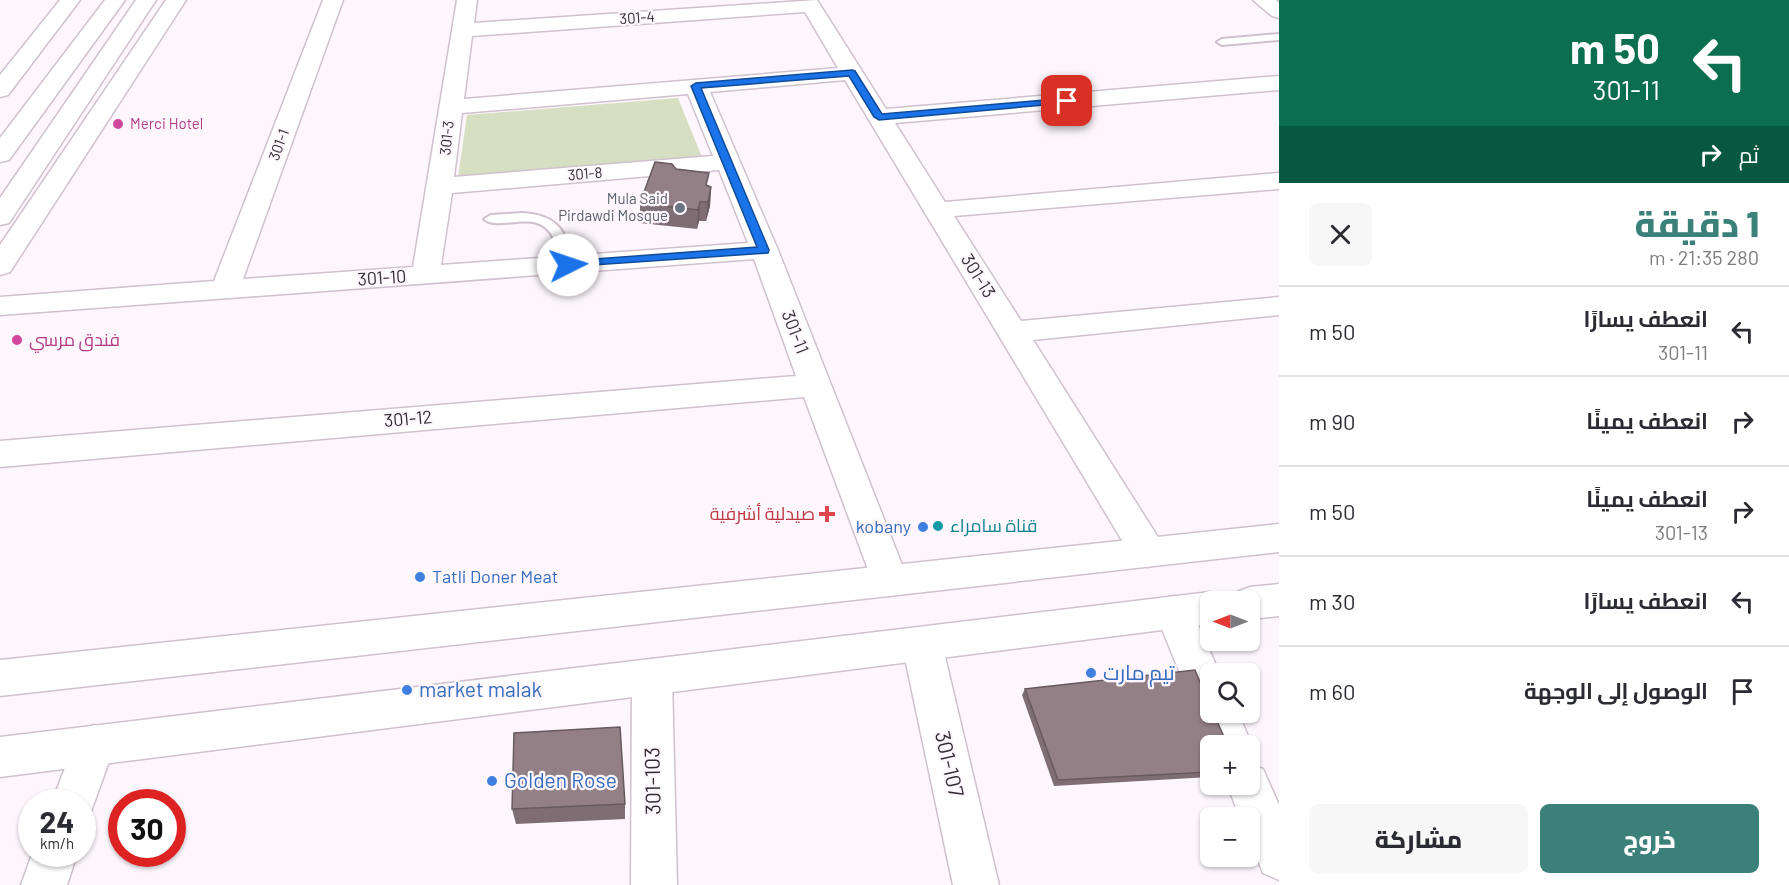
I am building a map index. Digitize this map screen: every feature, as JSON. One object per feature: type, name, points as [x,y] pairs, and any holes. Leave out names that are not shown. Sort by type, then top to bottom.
[{"type":"main road","points":[[0,90],[70,0]]},
{"type":"main road","points":[[0,155],[116,0]]},
{"type":"main road","points":[[0,217],[146,0]]},
{"type":"main road","points":[[0,266],[176,0]]},
{"type":"main road","name":"301-1","points":[[225,290],[333,0]]},
{"type":"main road","name":"301-3","points":[[425,275],[442,186],[451,106],[468,0]]},
{"type":"main road","points":[[1263,0],[1279,12]]},
{"type":"main road","name":"301-4","points":[[463,30],[809,3]]},
{"type":"main road","name":"301-13","points":[[809,3],[1148,552]]},
{"type":"main road","points":[[451,106],[852,73]]},
{"type":"main road","points":[[879,117],[1279,82]]},
{"type":"main road","name":"301-11","points":[[696,86],[764,250],[889,580]]},
{"type":"main road","name":"301-8","points":[[442,186],[729,162]]},
{"type":"main road","points":[[937,210],[1279,181]]},
{"type":"main road","name":"301-10","points":[[0,306],[764,250]]},
{"type":"main road","points":[[1013,332],[1279,306]]},
{"type":"main road","name":"301-12","points":[[0,454],[815,385]]},
{"type":"main road","points":[[0,678],[1279,538]]},
{"type":"main road","points":[[1260,602],[1279,600]]},
{"type":"main road","points":[[0,757],[1192,610],[1203,663]]},
{"type":"main road","name":"301-107","points":[[922,644],[976,885]]},
{"type":"main road","name":"301-103","points":[[652,677],[654,885]]},
{"type":"main road","points":[[79,789],[94,745]]},
{"type":"main road","points":[[1253,795],[1279,857]]},
{"type":"main road","points":[[44,885],[50,867]]},
{"type":"lane","points":[[1222,42],[1279,37]]},
{"type":"lane","points":[[491,219],[542,218],[561,236],[568,265]]},
{"type":"green space","points":[[678,98],[702,157],[458,177],[467,115]]},
{"type":"building","points":[[655,162],[672,164],[676,169],[709,173],[706,185],[711,187],[708,202],[700,202],[698,210],[640,203]]},
{"type":"building","points":[[1195,670],[1200,682],[1200,723],[1218,723],[1223,735],[1200,735],[1200,773],[1058,780],[1025,689]]},
{"type":"building","points":[[620,727],[625,804],[512,809],[514,733]]},
{"type":"place","name":"Merci Hotel","points":[[118,124]]},
{"type":"place","name":"Mula Said Pirdawdi Mosque","points":[[680,208]]},
{"type":"place","name":"فندق مرسي","points":[[17,340]]},
{"type":"place","name":"صيدلية أشرفية","points":[[827,514]]},
{"type":"place","name":"قناة سامراء","points":[[938,526]]},
{"type":"place","name":"kobany","points":[[923,527]]},
{"type":"place","name":"Tatli Doner Meat","points":[[420,577]]},
{"type":"place","name":"تیم مارت","points":[[1091,673]]},
{"type":"place","name":"market malak","points":[[407,690]]},
{"type":"place","name":"Golden Rose","points":[[492,781]]},
{"type":"route","points":[[568,265],[764,250],[696,86],[852,73],[879,117],[1067,101]]}]
